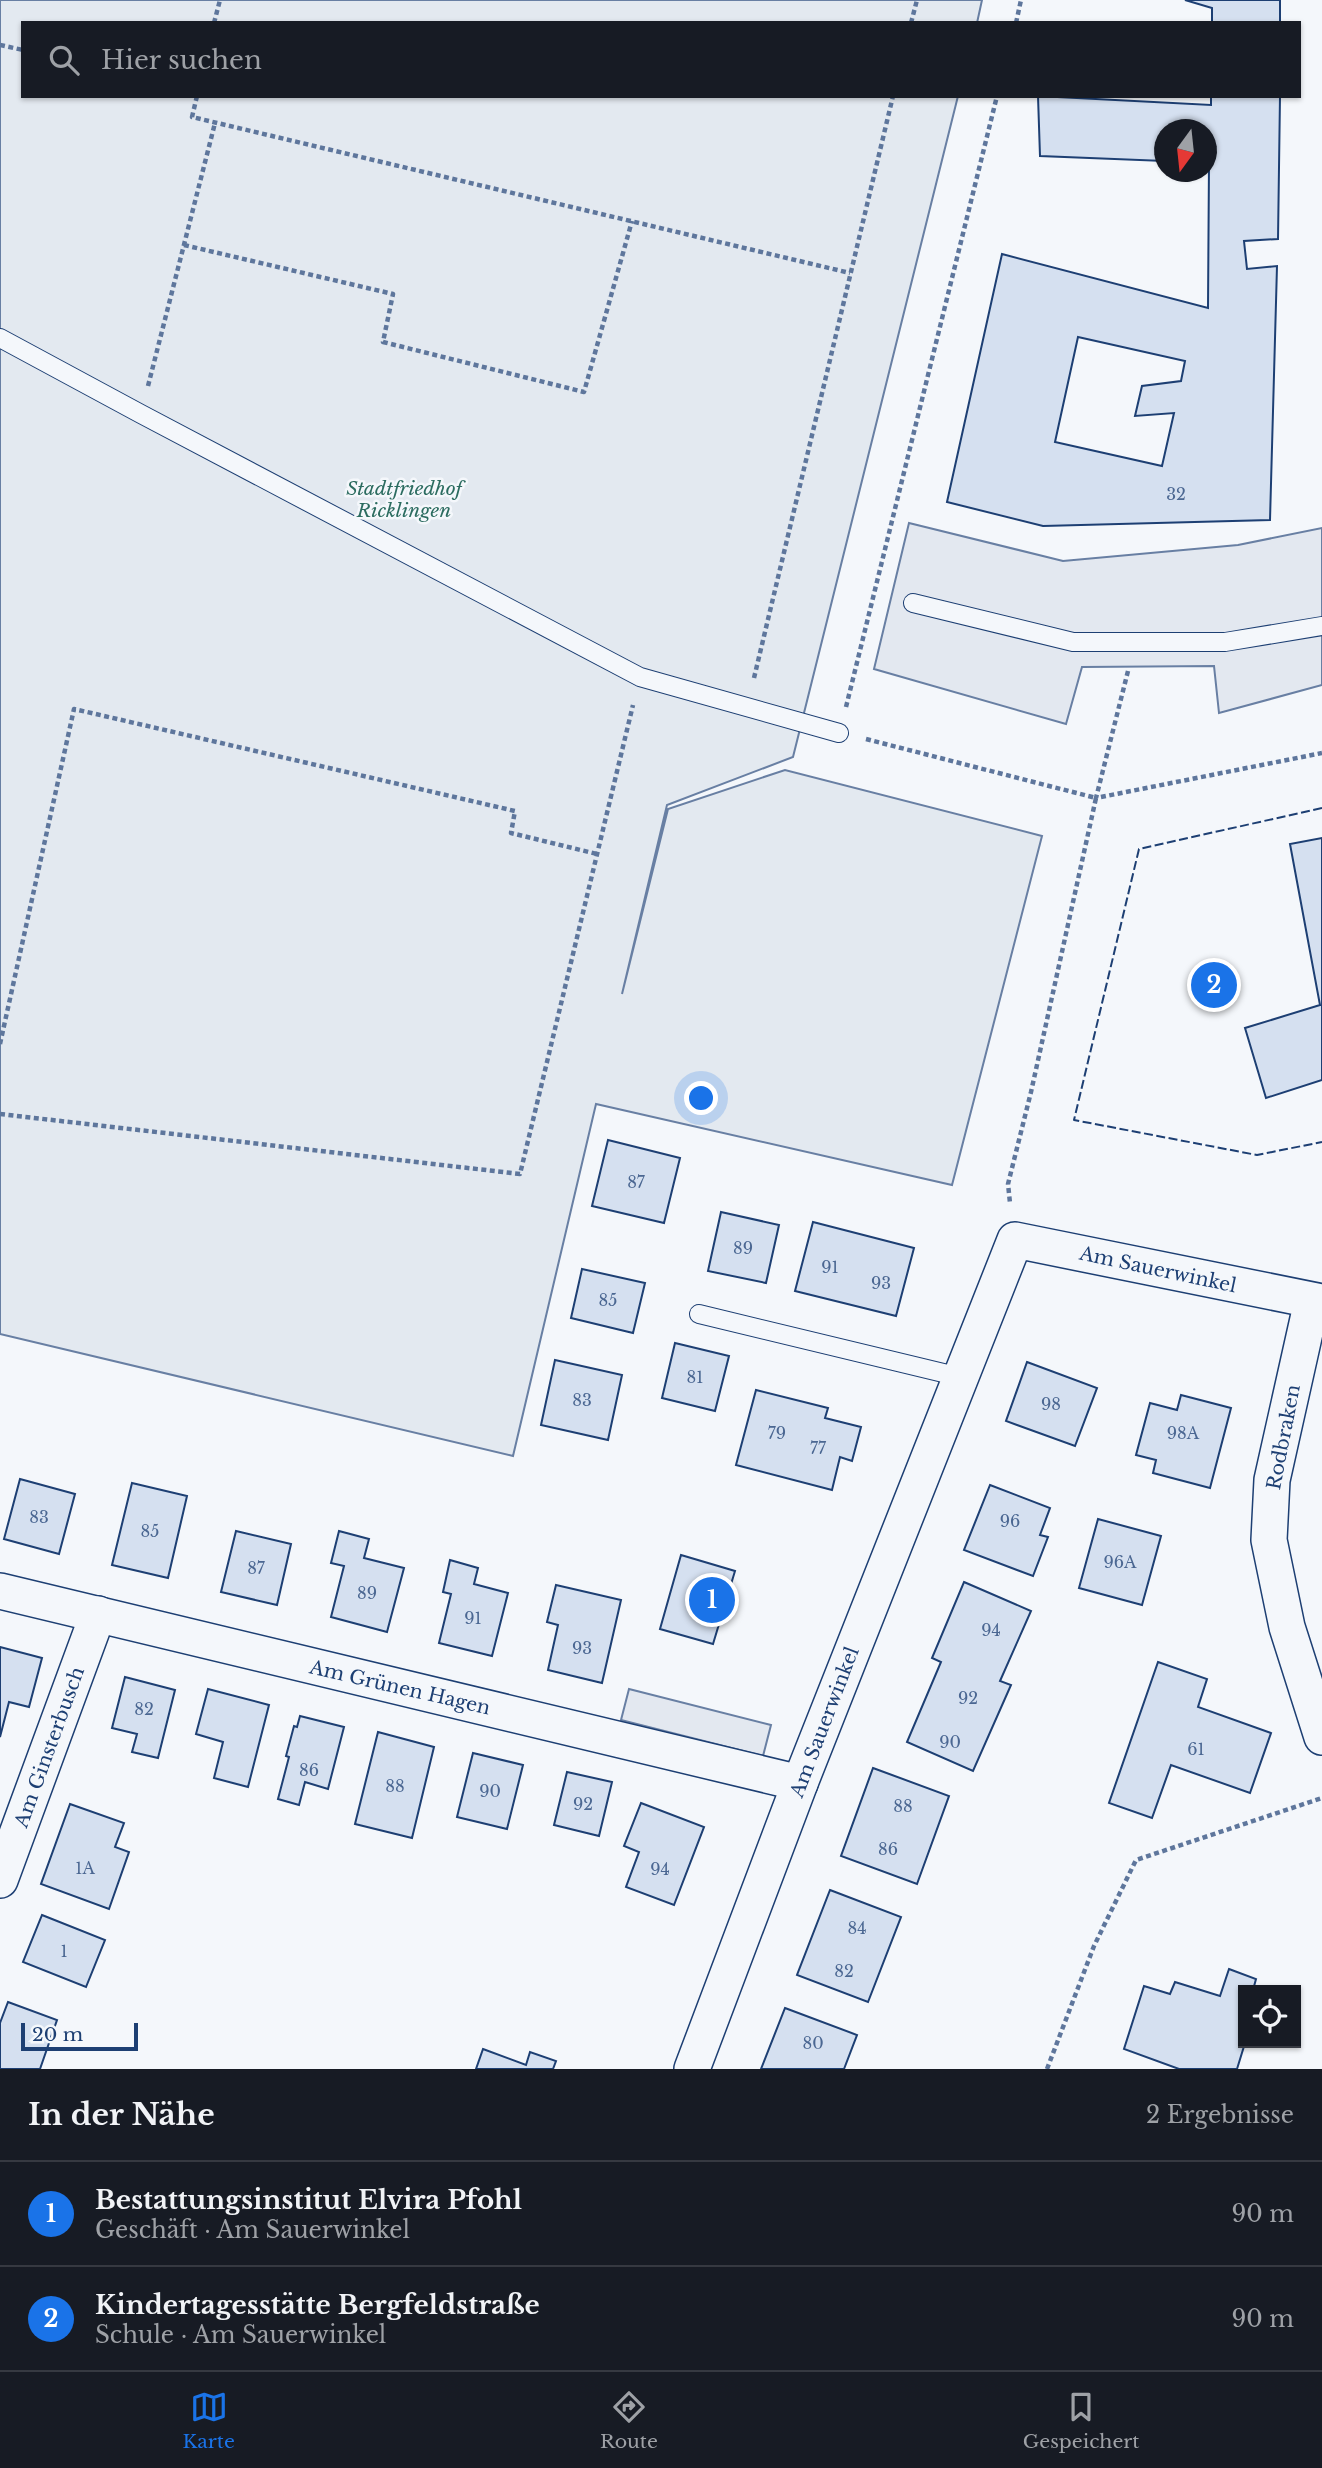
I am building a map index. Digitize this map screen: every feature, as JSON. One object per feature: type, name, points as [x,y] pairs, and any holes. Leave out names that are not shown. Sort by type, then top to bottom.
[{"type":"street","name":"Am Sauerwinkel","points":[[692,2069],[800,1783],[1015,1240],[1317,1301]]},
{"type":"street","name":"Rodbraken","points":[[1317,1301],[1272,1480],[1269,1540],[1287,1627],[1322,1737]]},
{"type":"street","name":"Am Grünen Hagen","points":[[0,1591],[800,1783]]},
{"type":"street","name":"Am Ginsterbusch","points":[[0,1880],[98,1614]]},
{"type":"lane","points":[[0,338],[640,677],[839,733]]},
{"type":"lane","points":[[913,603],[1073,642],[1225,642],[1322,626]]},
{"type":"lane","points":[[699,1314],[960,1377]]},
{"type":"path","points":[[215,21],[220,0]]},
{"type":"path","points":[[912,21],[917,0]]},
{"type":"path","points":[[1016,21],[1021,0]]},
{"type":"path","points":[[0,45],[21,50]]},
{"type":"path","points":[[197,98],[192,117],[850,273]]},
{"type":"path","points":[[747,706],[893,98]]},
{"type":"path","points":[[997,98],[839,733],[1096,798],[1322,753]]},
{"type":"path","points":[[141,414],[215,123]]},
{"type":"path","points":[[184,245],[393,294],[383,342],[584,392],[632,221]]},
{"type":"path","points":[[1015,1240],[1008,1184],[1096,798],[1128,671],[1129,642]]},
{"type":"path","points":[[0,1114],[520,1174],[640,677]]},
{"type":"path","points":[[0,1044],[74,709],[515,811],[511,833],[597,854]]},
{"type":"path","points":[[1047,2069],[1094,1947],[1136,1860],[1322,1798]]},
{"type":"green space","name":"Stadtfriedhof Ricklingen","points":[[0,0],[982,0],[977,21],[21,21],[21,98],[958,98],[793,757],[667,805],[622,994],[668,809],[785,770],[1042,836],[952,1185],[596,1104],[513,1456],[0,1334]]},
{"type":"shaded area","points":[[909,523],[1063,561],[1238,545],[1322,528],[1322,685],[1219,713],[1214,666],[1082,667],[1066,724],[874,669]]},
{"type":"shaded area","points":[[629,1689],[771,1725],[763,1756],[621,1720]]},
{"type":"building","points":[[1185,0],[1280,0],[1280,21],[1212,21],[1212,8]]},
{"type":"building","points":[[1038,98],[1211,105],[1211,98],[1280,98],[1278,239],[1244,241],[1247,269],[1277,266],[1270,520],[1043,526],[947,502],[1002,254],[1208,308],[1209,182],[1217,182],[1217,119],[1154,119],[1154,161],[1040,156]],"holes":[[[1078,337],[1185,361],[1181,381],[1142,386],[1135,416],[1174,413],[1162,466],[1055,442]]]},
{"type":"building","points":[[1322,838],[1322,1080],[1266,1098],[1245,1028],[1320,1005],[1290,844]]},
{"type":"building","points":[[608,1140],[680,1158],[664,1223],[592,1206]]},
{"type":"building","points":[[721,1212],[779,1225],[766,1283],[708,1271]]},
{"type":"building","points":[[813,1222],[914,1248],[896,1316],[795,1291]]},
{"type":"building","points":[[582,1269],[645,1283],[633,1333],[571,1318]]},
{"type":"building","points":[[675,1343],[729,1356],[715,1411],[662,1398]]},
{"type":"building","points":[[555,1360],[622,1375],[608,1440],[541,1425]]},
{"type":"building","points":[[1027,1362],[1097,1388],[1075,1446],[1006,1421]]},
{"type":"building","points":[[756,1390],[828,1408],[825,1418],[861,1427],[852,1461],[840,1457],[832,1490],[736,1465]]},
{"type":"building","points":[[1181,1395],[1231,1408],[1210,1488],[1153,1473],[1156,1460],[1136,1455],[1150,1403],[1177,1410]]},
{"type":"building","points":[[20,1479],[75,1494],[59,1554],[4,1539]]},
{"type":"building","points":[[132,1483],[187,1496],[168,1578],[112,1565]]},
{"type":"building","points":[[990,1485],[1050,1508],[1040,1535],[1048,1537],[1033,1576],[964,1550]]},
{"type":"building","points":[[1098,1519],[1161,1536],[1142,1605],[1079,1588]]},
{"type":"building","points":[[236,1531],[291,1544],[277,1605],[221,1592]]},
{"type":"building","points":[[339,1531],[369,1539],[364,1558],[404,1568],[387,1632],[331,1617],[344,1566],[331,1563]]},
{"type":"building","points":[[681,1555],[735,1571],[713,1644],[660,1629]]},
{"type":"building","points":[[450,1560],[478,1568],[474,1584],[508,1593],[492,1656],[439,1643],[451,1594],[443,1592]]},
{"type":"building","points":[[964,1582],[1031,1611],[1000,1681],[1011,1685],[973,1771],[907,1742],[941,1662],[932,1658]]},
{"type":"building","points":[[556,1585],[621,1600],[602,1683],[548,1670],[558,1625],[547,1622]]},
{"type":"building","points":[[0,1647],[42,1658],[29,1707],[9,1702],[0,1737]]},
{"type":"building","points":[[1158,1662],[1207,1679],[1198,1707],[1271,1733],[1250,1793],[1171,1765],[1152,1818],[1109,1803]]},
{"type":"building","points":[[125,1677],[175,1690],[158,1758],[132,1752],[137,1734],[112,1728]]},
{"type":"building","points":[[208,1689],[269,1705],[248,1787],[214,1778],[223,1742],[196,1734]]},
{"type":"building","points":[[300,1716],[344,1727],[328,1789],[305,1782],[299,1805],[278,1799],[289,1757],[286,1756],[294,1726],[297,1727]]},
{"type":"building","points":[[378,1732],[434,1747],[412,1838],[355,1824]]},
{"type":"building","points":[[473,1753],[523,1765],[507,1829],[457,1817]]},
{"type":"building","points":[[873,1768],[949,1796],[917,1884],[841,1856]]},
{"type":"building","points":[[567,1772],[612,1782],[599,1836],[554,1825]]},
{"type":"building","points":[[641,1803],[704,1827],[674,1905],[626,1887],[639,1852],[624,1846]]},
{"type":"building","points":[[70,1804],[124,1823],[115,1847],[129,1852],[109,1909],[41,1884]]},
{"type":"building","points":[[830,1890],[901,1917],[868,2002],[797,1975]]},
{"type":"building","points":[[42,1915],[105,1940],[86,1987],[23,1962]]},
{"type":"building","points":[[1229,1969],[1256,1979],[1254,1985],[1238,1985],[1238,2048],[1243,2048],[1237,2069],[1179,2069],[1124,2049],[1144,1986],[1170,1994],[1175,1982],[1220,1996]]},
{"type":"building","points":[[8,2002],[57,2020],[40,2069],[0,2069],[0,2023]]},
{"type":"building","points":[[785,2008],[857,2035],[844,2069],[761,2069]]},
{"type":"building","points":[[483,2049],[526,2065],[530,2052],[556,2061],[553,2069],[476,2069]]},
{"type":"fence","points":[[1322,808],[1139,849],[1074,1120],[1257,1155],[1322,1142]]},
{"type":"place","name":"Kindertagesstätte Bergfeldstraße","points":[[1214,985]]},
{"type":"place","name":"Bestattungsinstitut Elvira Pfohl","points":[[712,1600]]}]
